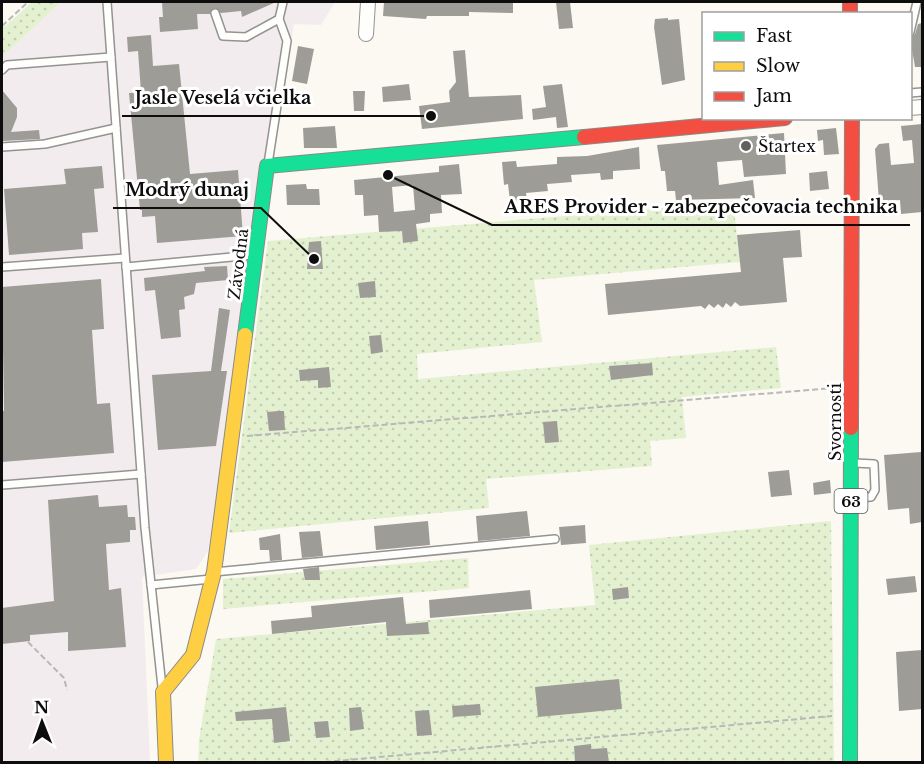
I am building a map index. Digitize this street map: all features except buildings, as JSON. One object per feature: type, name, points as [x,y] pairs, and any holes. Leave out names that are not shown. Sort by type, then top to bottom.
[{"type":"street","points":[[366,34],[368,2]]},
{"type":"street","points":[[267,166],[763,120]]},
{"type":"street","name":"Svornosti","points":[[850,762],[852,120]]},
{"type":"street","name":"Závodná","points":[[163,692],[193,655],[214,576],[267,166]]},
{"type":"street","points":[[163,692],[166,762]]},
{"type":"lane","points":[[107,2],[141,474],[163,692]]},
{"type":"lane","points":[[267,166],[287,41],[279,19],[284,2]]},
{"type":"lane","points":[[912,26],[919,7]]},
{"type":"lane","points":[[215,13],[222,36],[246,37],[279,19]]},
{"type":"lane","points":[[2,70],[7,65],[111,57]]},
{"type":"lane","points":[[2,147],[45,144],[116,128]]},
{"type":"lane","points":[[126,267],[256,255]]},
{"type":"lane","points":[[2,267],[125,258]]},
{"type":"lane","points":[[851,463],[874,464],[875,490],[871,497],[851,498]]},
{"type":"lane","points":[[2,485],[141,474]]},
{"type":"lane","points":[[151,585],[214,576],[555,539]]},
{"type":"path","points":[[2,26],[28,2]]},
{"type":"path","points":[[232,437],[851,387]]},
{"type":"path","points":[[28,642],[64,678],[67,690]]},
{"type":"path","points":[[325,762],[850,715]]},
{"type":"shaded area","points":[[61,2],[335,2],[321,25],[294,24],[208,551],[196,569],[142,577],[150,762],[2,762],[2,57]]},
{"type":"green space","points":[[32,2],[61,2],[2,57],[2,29]]},
{"type":"green space","points":[[733,202],[740,262],[534,280],[542,342],[417,354],[418,379],[776,347],[781,388],[682,397],[686,438],[650,441],[652,466],[486,479],[489,508],[229,533],[268,241]]},
{"type":"green space","points":[[831,521],[834,762],[198,762],[199,739],[216,639],[595,605],[589,545]]},
{"type":"green space","points":[[468,558],[469,588],[223,609],[223,579]]},
{"type":"traffic: fast","points":[[245,335],[267,166],[584,137]]},
{"type":"traffic: fast","points":[[850,762],[851,428]]},
{"type":"traffic: slow","points":[[166,762],[163,692],[193,655],[214,572],[245,335]]},
{"type":"traffic: jam","points":[[850,2],[850,12]]},
{"type":"traffic: jam","points":[[584,137],[764,120]]},
{"type":"traffic: jam","points":[[851,428],[852,120]]},
{"type":"place","name":"Jasle Veselá včielka","points":[[431,116]]},
{"type":"place","name":"Štartex","points":[[746,146]]},
{"type":"place","name":"ARES Provider - zabezpečovacia technika","points":[[388,175]]},
{"type":"place","name":"Modrý dunaj","points":[[314,259]]}]
